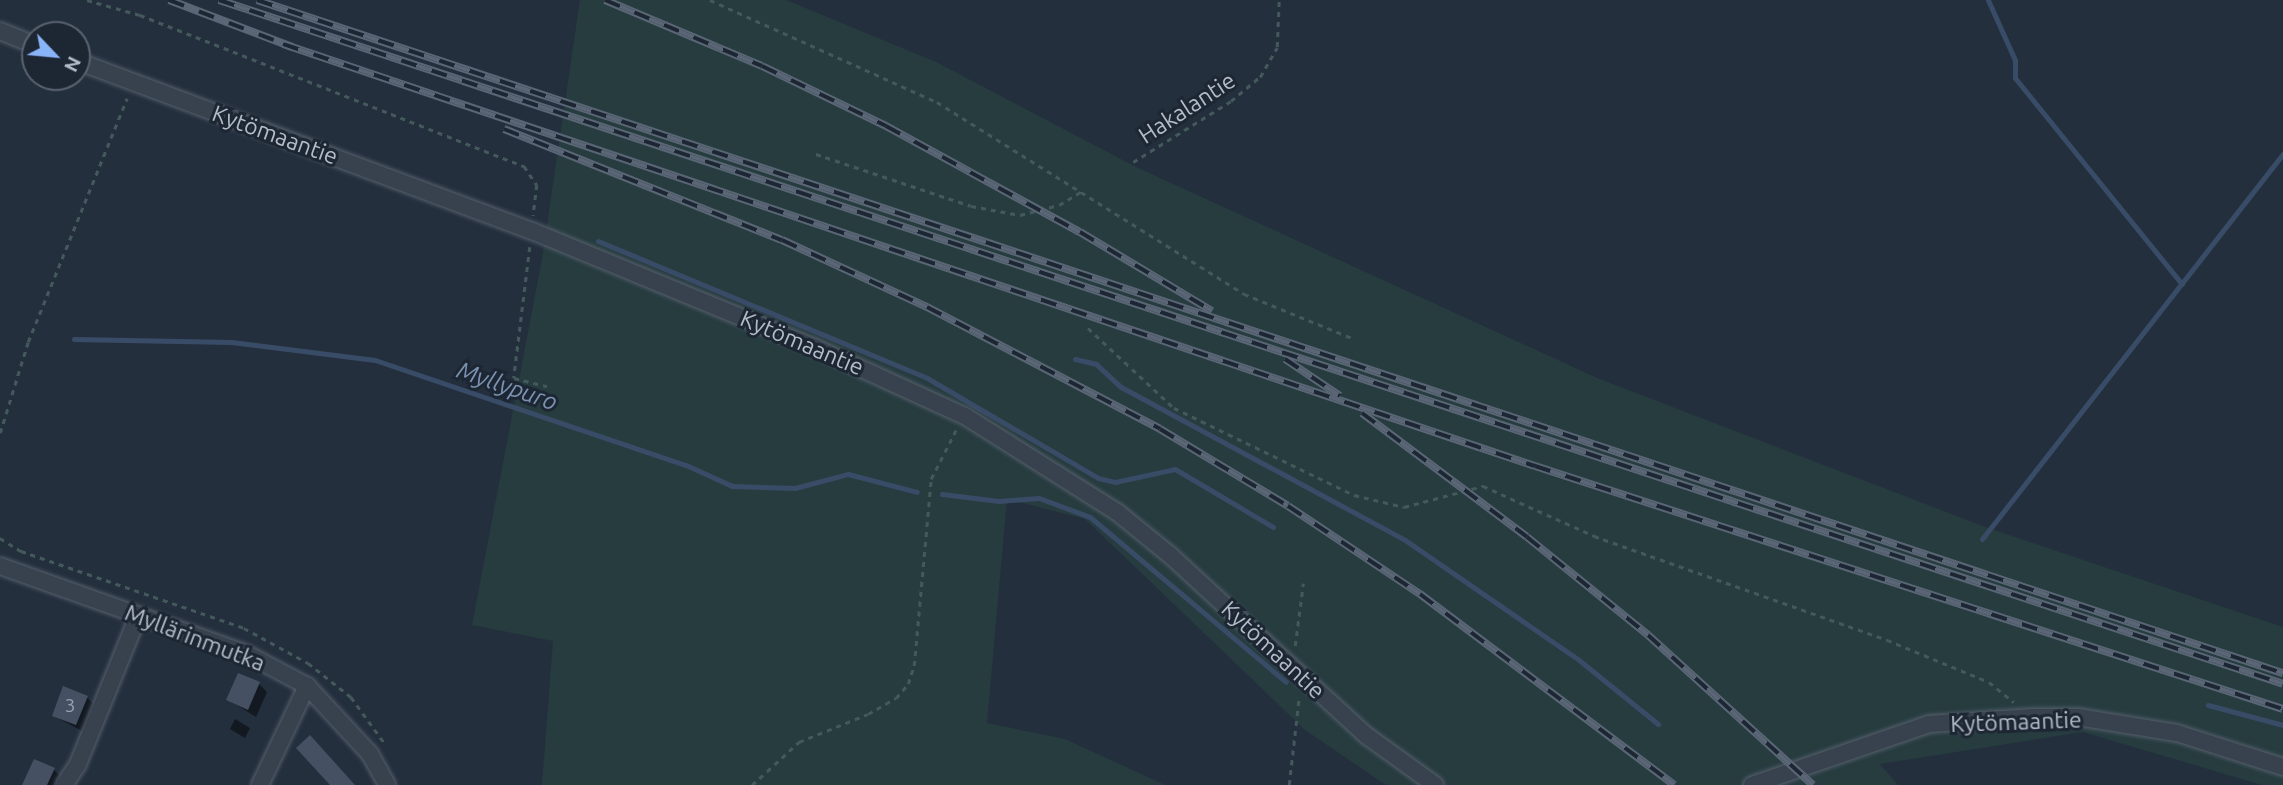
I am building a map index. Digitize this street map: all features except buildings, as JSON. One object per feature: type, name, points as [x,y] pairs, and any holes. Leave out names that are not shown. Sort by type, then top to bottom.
[{"type":"street","points":[[0,32],[21,40]]},
{"type":"street","name":"Kytömaantie","points":[[91,66],[532,231],[814,346],[965,416],[1117,512],[1367,736],[1434,785]]},
{"type":"street","name":"Myllärinmutka","points":[[0,566],[247,654],[307,686],[370,754],[387,785]]},
{"type":"street","points":[[64,785],[78,764],[138,616]]},
{"type":"street","points":[[261,785],[307,686]]},
{"type":"street","name":"Kytömaantie","points":[[1752,785],[1929,724],[2033,717],[2078,717],[2177,733],[2283,767]]},
{"type":"path","points":[[87,0],[140,15],[524,166],[537,185],[514,378],[547,386]]},
{"type":"path","points":[[710,0],[937,102],[1244,294],[1352,338]]},
{"type":"path","name":"Hakalantie","points":[[1133,162],[1231,101],[1260,78],[1277,47],[1279,0]]},
{"type":"path","points":[[0,433],[28,342],[133,82]]},
{"type":"path","points":[[816,154],[971,206],[1020,215],[1059,205],[1081,192]]},
{"type":"path","points":[[1088,328],[1174,408],[1354,495],[1404,507],[1483,486],[1594,536],[1887,640],[1989,682],[2033,717]]},
{"type":"path","points":[[752,785],[799,742],[868,714],[896,698],[908,684],[914,666],[931,479],[943,449],[965,416]]},
{"type":"path","points":[[1288,663],[1296,644],[1303,584]]},
{"type":"path","points":[[1289,785],[1303,677]]},
{"type":"green space","points":[[580,0],[786,0],[936,62],[1134,166],[1597,378],[1988,528],[2283,627],[2283,785],[2262,785],[2083,732],[1880,764],[1898,785],[1386,785],[1305,730],[1085,519],[1007,499],[987,723],[1065,739],[1165,785],[542,785],[553,641],[472,625],[542,259]]},
{"type":"waterway","points":[[1988,0],[2015,60],[2015,78],[2182,284]]},
{"type":"waterway","points":[[1982,539],[2283,154]]},
{"type":"waterway","points":[[598,241],[927,378],[1098,478],[1115,482],[1175,469],[1273,527]]},
{"type":"waterway","name":"Myllypuro","points":[[74,339],[231,342],[375,360],[686,465],[732,486],[795,488],[848,474],[917,492]]},
{"type":"waterway","points":[[1075,359],[1096,364],[1121,387],[1405,540],[1579,660],[1658,724]]},
{"type":"waterway","points":[[942,494],[999,501],[1039,498],[1090,517],[1286,682]]},
{"type":"waterway","points":[[2208,705],[2283,725]]},
{"type":"railway","points":[[169,0],[292,47]]},
{"type":"railway","points":[[219,0],[2283,684]]},
{"type":"railway","points":[[257,0],[2283,673]]},
{"type":"railway","points":[[605,0],[762,66],[886,126],[1080,232],[1212,311]]},
{"type":"railway","points":[[283,44],[1535,466],[2283,709]]},
{"type":"railway","points":[[504,129],[782,240],[927,307],[1160,429],[1288,506],[1420,594],[1674,785]]},
{"type":"railway","points":[[1285,359],[1340,396]]},
{"type":"railway","points":[[1362,413],[1527,537],[1648,635],[1813,785]]}]
